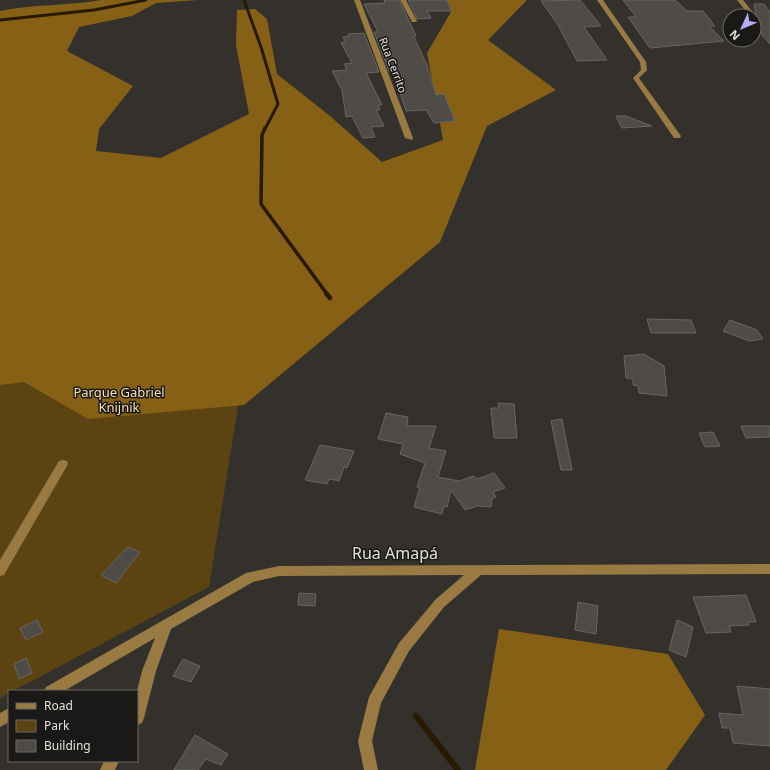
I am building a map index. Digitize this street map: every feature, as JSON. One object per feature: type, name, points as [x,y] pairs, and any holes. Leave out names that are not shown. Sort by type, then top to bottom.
[{"type":"street","name":"Rua Cerrito","points":[[357,0],[409,138]]},
{"type":"street","points":[[403,0],[414,21]]},
{"type":"street","points":[[600,0],[643,62],[644,70],[636,78],[677,136]]},
{"type":"street","points":[[740,0],[747,8]]},
{"type":"street","points":[[0,571],[63,464]]},
{"type":"street","name":"Rua Amapá","points":[[53,690],[250,577],[279,571],[770,569]]},
{"type":"street","points":[[371,770],[365,742],[374,702],[404,647],[440,603],[479,570]]},
{"type":"street","points":[[138,714],[149,671],[166,626]]},
{"type":"green space","points":[[101,0],[198,0],[156,3],[132,16],[79,27],[67,51],[133,86],[99,129],[96,151],[161,158],[249,114],[236,45],[237,10],[255,9],[267,19],[277,74],[330,116],[382,162],[443,140],[427,53],[451,12],[446,0],[527,0],[488,40],[556,90],[487,126],[440,242],[244,405],[88,419],[24,382],[0,385],[0,11],[25,7]]},
{"type":"green space","name":"Parque Gabriel Knijnik","points":[[0,253],[257,288],[209,587],[15,690],[8,690],[8,694],[0,698]]},
{"type":"green space","points":[[499,629],[668,654],[705,715],[666,770],[475,770]]},
{"type":"building","points":[[384,0],[399,0],[416,36],[414,37],[427,65],[436,95],[444,94],[455,121],[434,123],[426,110],[406,111],[393,71],[389,71],[374,32],[378,32],[364,4],[385,3]]},
{"type":"building","points":[[408,0],[447,0],[451,11],[427,11],[431,18],[417,19]]},
{"type":"building","points":[[580,0],[601,26],[584,27],[607,60],[577,61],[558,25],[541,1]]},
{"type":"building","points":[[623,0],[675,0],[687,11],[703,11],[715,26],[709,26],[722,39],[722,41],[650,48],[628,17],[636,17]]},
{"type":"building","points":[[754,4],[764,4],[770,12],[770,44],[762,35],[762,8],[755,8]]},
{"type":"building","points":[[364,33],[379,72],[366,73],[382,105],[378,105],[380,110],[376,110],[384,126],[371,127],[375,137],[363,138],[352,116],[346,117],[342,90],[332,71],[347,70],[344,64],[352,63],[341,43],[345,41],[343,37],[349,36],[348,34]]},
{"type":"building","points":[[616,116],[626,116],[652,126],[622,128]]},
{"type":"building","points":[[647,319],[691,320],[696,333],[651,333]]},
{"type":"building","points":[[730,320],[757,330],[763,339],[749,341],[723,331]]},
{"type":"building","points":[[644,354],[664,366],[667,396],[639,393],[638,386],[633,385],[633,379],[626,378],[624,356]]},
{"type":"building","points":[[498,403],[514,404],[517,438],[494,438],[491,408],[499,408]]},
{"type":"building","points":[[386,413],[408,417],[407,426],[436,426],[429,448],[446,451],[438,477],[459,481],[474,476],[477,479],[494,473],[505,488],[493,492],[496,497],[492,499],[491,507],[477,506],[465,510],[451,490],[447,507],[444,506],[442,514],[414,507],[420,487],[417,487],[425,463],[400,454],[403,444],[378,439]]},
{"type":"building","points":[[562,419],[572,470],[561,470],[551,421]]},
{"type":"building","points":[[741,426],[770,426],[770,437],[746,438]]},
{"type":"building","points":[[713,432],[720,446],[705,447],[699,433]]},
{"type":"building","points":[[320,445],[354,451],[347,468],[344,467],[339,481],[329,479],[327,484],[305,480]]},
{"type":"building","points":[[128,547],[140,552],[116,583],[101,575]]},
{"type":"building","points":[[299,593],[316,594],[315,606],[298,605]]},
{"type":"building","points":[[746,595],[756,622],[748,622],[749,625],[729,626],[731,632],[706,633],[693,597]]},
{"type":"building","points":[[578,602],[598,606],[596,634],[575,630]]},
{"type":"building","points":[[37,620],[43,632],[26,640],[20,628]]},
{"type":"building","points":[[677,620],[693,627],[686,657],[669,650]]},
{"type":"building","points":[[26,658],[32,673],[19,679],[14,664]]},
{"type":"building","points":[[183,659],[200,666],[191,682],[173,676]]},
{"type":"building","points":[[737,686],[770,689],[770,746],[733,743],[730,728],[722,728],[719,713],[743,715]]},
{"type":"building","points":[[195,735],[228,754],[221,765],[206,759],[198,770],[174,770]]},
{"type":"waterway","points":[[0,20],[94,10],[146,0]]},
{"type":"waterway","points":[[244,0],[261,47],[278,104],[265,129]]},
{"type":"waterway","points":[[265,128],[262,135],[261,204],[327,294]]},
{"type":"waterway","points":[[326,293],[330,298]]},
{"type":"waterway","points":[[416,716],[458,770]]}]
